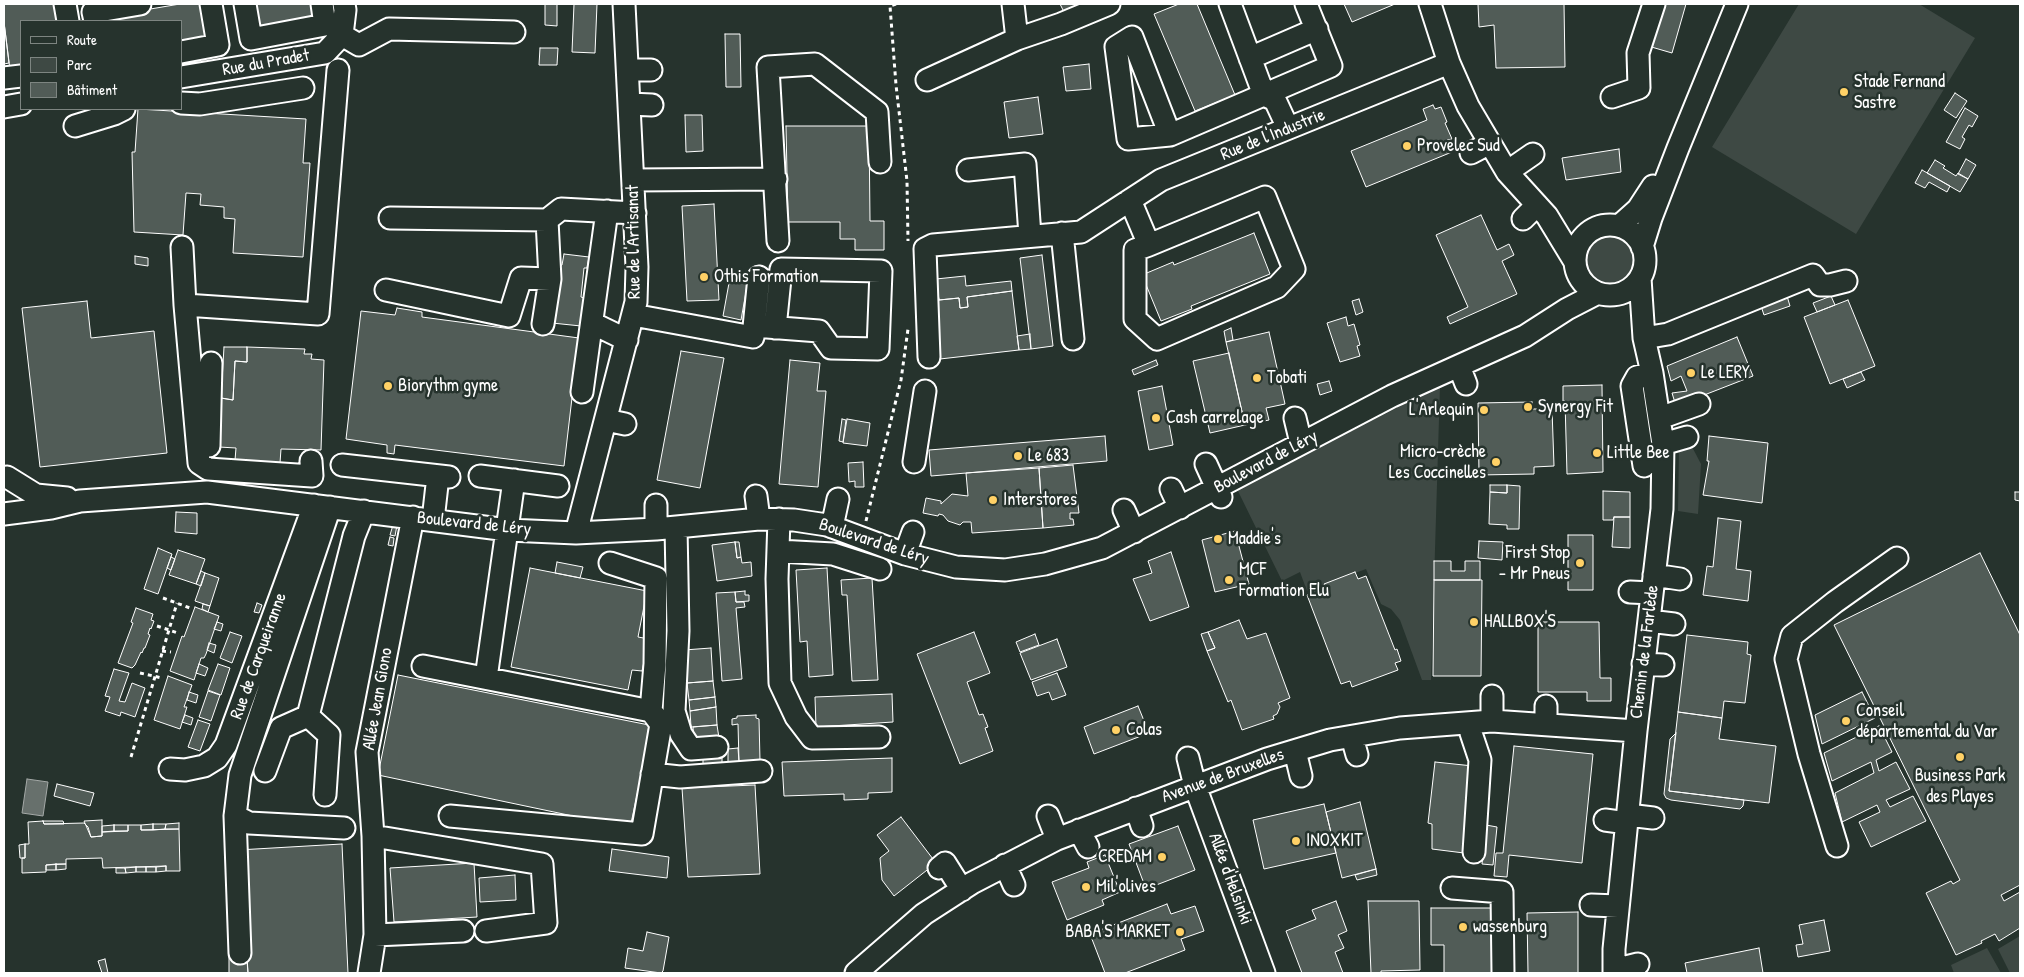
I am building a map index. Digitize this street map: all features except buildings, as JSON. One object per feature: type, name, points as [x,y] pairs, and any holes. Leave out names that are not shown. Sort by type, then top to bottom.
[{"type":"street","points":[[65,4],[68,20]]},
{"type":"street","points":[[95,20],[93,12],[140,4]]},
{"type":"street","points":[[182,52],[218,45],[211,4]]},
{"type":"street","points":[[245,4],[251,39],[325,25],[322,4]]},
{"type":"street","points":[[344,4],[342,36],[360,44],[389,29],[514,32]]},
{"type":"street","name":"Rue de l'Artisanat","points":[[576,533],[616,422],[627,340],[644,270],[635,213],[624,4]]},
{"type":"street","points":[[1013,4],[1017,39]]},
{"type":"street","points":[[927,80],[1017,39],[1061,24],[1109,4]]},
{"type":"street","points":[[1230,4],[1264,95],[1276,100],[1296,131]]},
{"type":"street","points":[[1170,135],[1331,66],[1306,4]]},
{"type":"street","points":[[1430,4],[1450,37],[1449,62],[1468,106],[1481,148],[1507,172],[1590,288],[1606,294],[1628,289],[1640,278],[1644,268],[1645,257],[1642,247],[1633,234],[1619,226],[1609,225],[1598,227],[1589,232],[1578,245],[1577,268]]},
{"type":"street","points":[[1612,97],[1639,88],[1638,53],[1654,4]]},
{"type":"street","points":[[1642,247],[1678,148],[1737,4]]},
{"type":"street","points":[[1250,58],[1316,29]]},
{"type":"street","points":[[289,32],[296,58]]},
{"type":"street","name":"Rue du Pradet","points":[[182,77],[325,53],[342,36]]},
{"type":"street","points":[[272,62],[278,92]]},
{"type":"street","name":"Rue de l'Industrie","points":[[928,357],[925,249],[933,245],[1081,232],[1161,180],[1296,131],[1449,62]]},
{"type":"street","points":[[778,241],[776,179],[768,67],[814,64],[877,112],[880,162]]},
{"type":"street","points":[[185,305],[318,314],[338,70]]},
{"type":"street","points":[[628,70],[651,70]]},
{"type":"street","points":[[4,78],[20,76]]},
{"type":"street","points":[[182,104],[200,104],[304,88]]},
{"type":"street","points":[[4,107],[20,104]]},
{"type":"street","points":[[629,104],[652,104]]},
{"type":"street","points":[[84,119],[114,114],[122,110]]},
{"type":"street","points":[[1619,226],[1638,209],[1678,148]]},
{"type":"street","points":[[1507,172],[1534,154]]},
{"type":"street","points":[[968,170],[1025,164],[1030,236]]},
{"type":"street","points":[[633,180],[776,179]]},
{"type":"street","points":[[1265,197],[1294,269],[1277,287],[1157,339],[1135,319],[1135,250],[1149,245],[1265,197]]},
{"type":"street","points":[[1130,200],[1149,245]]},
{"type":"street","points":[[390,218],[547,220],[561,209],[635,213]]},
{"type":"street","points":[[582,392],[607,211]]},
{"type":"street","points":[[1536,213],[1566,226],[1589,232]]},
{"type":"street","points":[[543,324],[550,279],[547,220]]},
{"type":"street","points":[[1062,233],[1073,339]]},
{"type":"street","points":[[182,247],[185,305],[199,463],[208,469],[312,476],[311,461]]},
{"type":"street","name":"Boulevard de Léry","points":[[1554,318],[1577,268]]},
{"type":"street","points":[[754,326],[775,328],[819,331],[831,348],[878,349],[880,271],[781,269],[775,328]]},
{"type":"street","points":[[1644,335],[1668,334],[1813,275],[1820,285],[1830,285],[1846,281]]},
{"type":"street","points":[[633,315],[753,337],[759,277]]},
{"type":"street","points":[[386,290],[509,316],[521,278],[550,279]]},
{"type":"street","name":"Chemin de la Farlède","points":[[1614,972],[1618,906],[1636,731],[1653,664],[1643,629],[1653,584],[1662,509],[1648,466],[1663,444],[1660,418],[1644,335],[1640,278]]},
{"type":"street","name":"Boulevard de Léry","points":[[4,514],[51,508],[80,501],[207,492],[508,530],[576,533],[666,528],[769,519],[794,520],[832,527],[905,554],[956,567],[1005,570],[1045,564],[1102,548],[1144,531],[1176,498],[1220,492],[1301,443],[1392,396],[1463,375],[1585,299],[1606,294]]},
{"type":"street","name":"Chemin de la Farlède","points":[[1606,294],[1637,320],[1644,335]]},
{"type":"street","points":[[592,323],[627,340]]},
{"type":"street","points":[[207,492],[211,363]]},
{"type":"street","points":[[1648,466],[1632,386],[1638,377],[1652,373]]},
{"type":"street","points":[[914,462],[925,391]]},
{"type":"street","points":[[1660,418],[1699,404]]},
{"type":"street","points":[[1295,418],[1301,443]]},
{"type":"street","points":[[1663,444],[1687,437]]},
{"type":"street","points":[[1206,464],[1220,492]]},
{"type":"street","name":"Allée Jean Giono","points":[[342,465],[443,477],[423,519],[367,752],[373,836],[374,935],[369,973]]},
{"type":"street","points":[[4,506],[8,496],[5,474]]},
{"type":"street","name":"Boulevard de Léry","points":[[5,474],[36,495],[66,497],[80,501]]},
{"type":"street","points":[[480,476],[558,486]]},
{"type":"street","points":[[486,678],[514,480]]},
{"type":"street","points":[[756,496],[769,519],[778,551],[780,684],[796,717],[812,738],[879,737]]},
{"type":"street","points":[[832,527],[838,498]]},
{"type":"street","points":[[240,953],[235,816],[240,775],[322,506]]},
{"type":"street","name":"Rue de Carqueiranne","points":[[170,769],[185,770],[204,766],[217,758],[226,745],[322,506]]},
{"type":"street","points":[[656,506],[666,528],[678,631],[674,711],[681,734],[691,749],[717,746]]},
{"type":"street","points":[[1124,510],[1144,531]]},
{"type":"street","points":[[308,716],[352,545],[364,511]]},
{"type":"street","points":[[905,554],[913,532]]},
{"type":"street","points":[[778,551],[833,554],[880,569]]},
{"type":"street","points":[[1837,846],[1809,754],[1786,659],[1792,636],[1834,602],[1897,558]]},
{"type":"street","points":[[610,563],[656,578],[655,664],[651,711]]},
{"type":"street","points":[[1630,592],[1653,584],[1680,579]]},
{"type":"street","points":[[1643,629],[1674,624]]},
{"type":"street","points":[[423,666],[651,711],[661,724],[642,834],[450,816]]},
{"type":"street","points":[[1474,852],[1480,760],[1471,733],[1482,722],[1492,696]]},
{"type":"street","points":[[265,771],[281,728],[308,716]]},
{"type":"street","points":[[308,716],[329,735],[325,795]]},
{"type":"street","name":"Avenue de Bruxelles","points":[[856,973],[924,914],[1005,865],[1056,839],[1084,838],[1139,817],[1195,786],[1267,759],[1305,742],[1354,746],[1400,728],[1482,722],[1536,722],[1636,731]]},
{"type":"street","points":[[1301,776],[1305,742]]},
{"type":"street","name":"Allée d'Helsinki","points":[[1188,758],[1206,840],[1224,881],[1242,910],[1264,973]]},
{"type":"street","points":[[652,774],[680,777],[761,771]]},
{"type":"street","points":[[235,816],[249,823],[344,828]]},
{"type":"street","points":[[1048,816],[1056,839]]},
{"type":"street","points":[[1605,820],[1653,818]]},
{"type":"street","points":[[373,836],[542,864],[546,923],[486,931]]},
{"type":"street","points":[[939,868],[945,863],[962,890]]},
{"type":"street","points":[[1005,865],[1014,884]]},
{"type":"street","points":[[1452,888],[1502,892],[1504,973]]},
{"type":"street","points":[[1591,905],[1618,906]]},
{"type":"street","points":[[374,935],[463,931]]},
{"type":"street","points":[[1614,972],[1638,964]]},
{"type":"path","points":[[163,598],[190,608]]},
{"type":"path","points":[[131,757],[177,603]]},
{"type":"path","points":[[157,626],[178,633]]},
{"type":"path","points":[[162,651],[171,652]]},
{"type":"path","points":[[140,673],[162,678]]},
{"type":"green space","name":"Stade Fernand Sastre","points":[[1799,4],[1919,4],[1975,38],[1856,234],[1712,147]]},
{"type":"green space","points":[[1603,226],[1617,226],[1629,231],[1639,241],[1644,253],[1644,267],[1639,279],[1629,289],[1617,294],[1603,294],[1591,289],[1581,279],[1576,267],[1576,253],[1581,241],[1591,231]]},
{"type":"green space","points":[[1440,386],[1431,680],[1422,680],[1400,620],[1391,609],[1381,604],[1366,569],[1307,591],[1300,572],[1282,581],[1237,489]]},
{"type":"green space","points":[[1690,443],[1701,464],[1698,514],[1678,511],[1679,448]]},
{"type":"green space","points":[[2020,936],[2020,973],[2010,973],[1998,949]]},
{"type":"green space","points":[[1987,948],[2001,973],[1954,973],[1951,965]]},
{"type":"shaded area","points":[[27,779],[48,782],[43,816],[22,813]]},
{"type":"place","name":"Stade Fernand Sastre","points":[[1844,92]]},
{"type":"place","name":"Provelec Sud","points":[[1407,146]]},
{"type":"place","name":"Othis Formation","points":[[704,277]]},
{"type":"place","name":"Le LERY","points":[[1691,373]]},
{"type":"place","name":"Tobati","points":[[1257,378]]},
{"type":"place","name":"Biorythm gyme","points":[[388,386]]},
{"type":"place","name":"Synergy Fit","points":[[1528,407]]},
{"type":"place","name":"L'Arlequin","points":[[1484,410]]},
{"type":"place","name":"Cash carrelage","points":[[1156,418]]},
{"type":"place","name":"Little Bee","points":[[1597,453]]},
{"type":"place","name":"Le 683","points":[[1018,456]]},
{"type":"place","name":"Micro-crèche Les Coccinelles","points":[[1496,462]]},
{"type":"place","name":"Interstores","points":[[993,500]]},
{"type":"place","name":"Maddie's","points":[[1218,539]]},
{"type":"place","name":"First Stop - Mr Pneus","points":[[1580,563]]},
{"type":"place","name":"MCF Formation Elu","points":[[1229,580]]},
{"type":"place","name":"HALLBOX'S","points":[[1474,622]]},
{"type":"place","name":"Conseil départemental du Var","points":[[1846,721]]},
{"type":"place","name":"Colas","points":[[1116,730]]},
{"type":"place","name":"Business Park des Playes","points":[[1960,757]]},
{"type":"place","name":"INOXKIT","points":[[1296,841]]},
{"type":"place","name":"CREDAM","points":[[1162,857]]},
{"type":"place","name":"Mil'olives","points":[[1086,887]]},
{"type":"place","name":"wassenburg","points":[[1463,927]]},
{"type":"place","name":"BABA'S MARKET","points":[[1180,932]]}]
